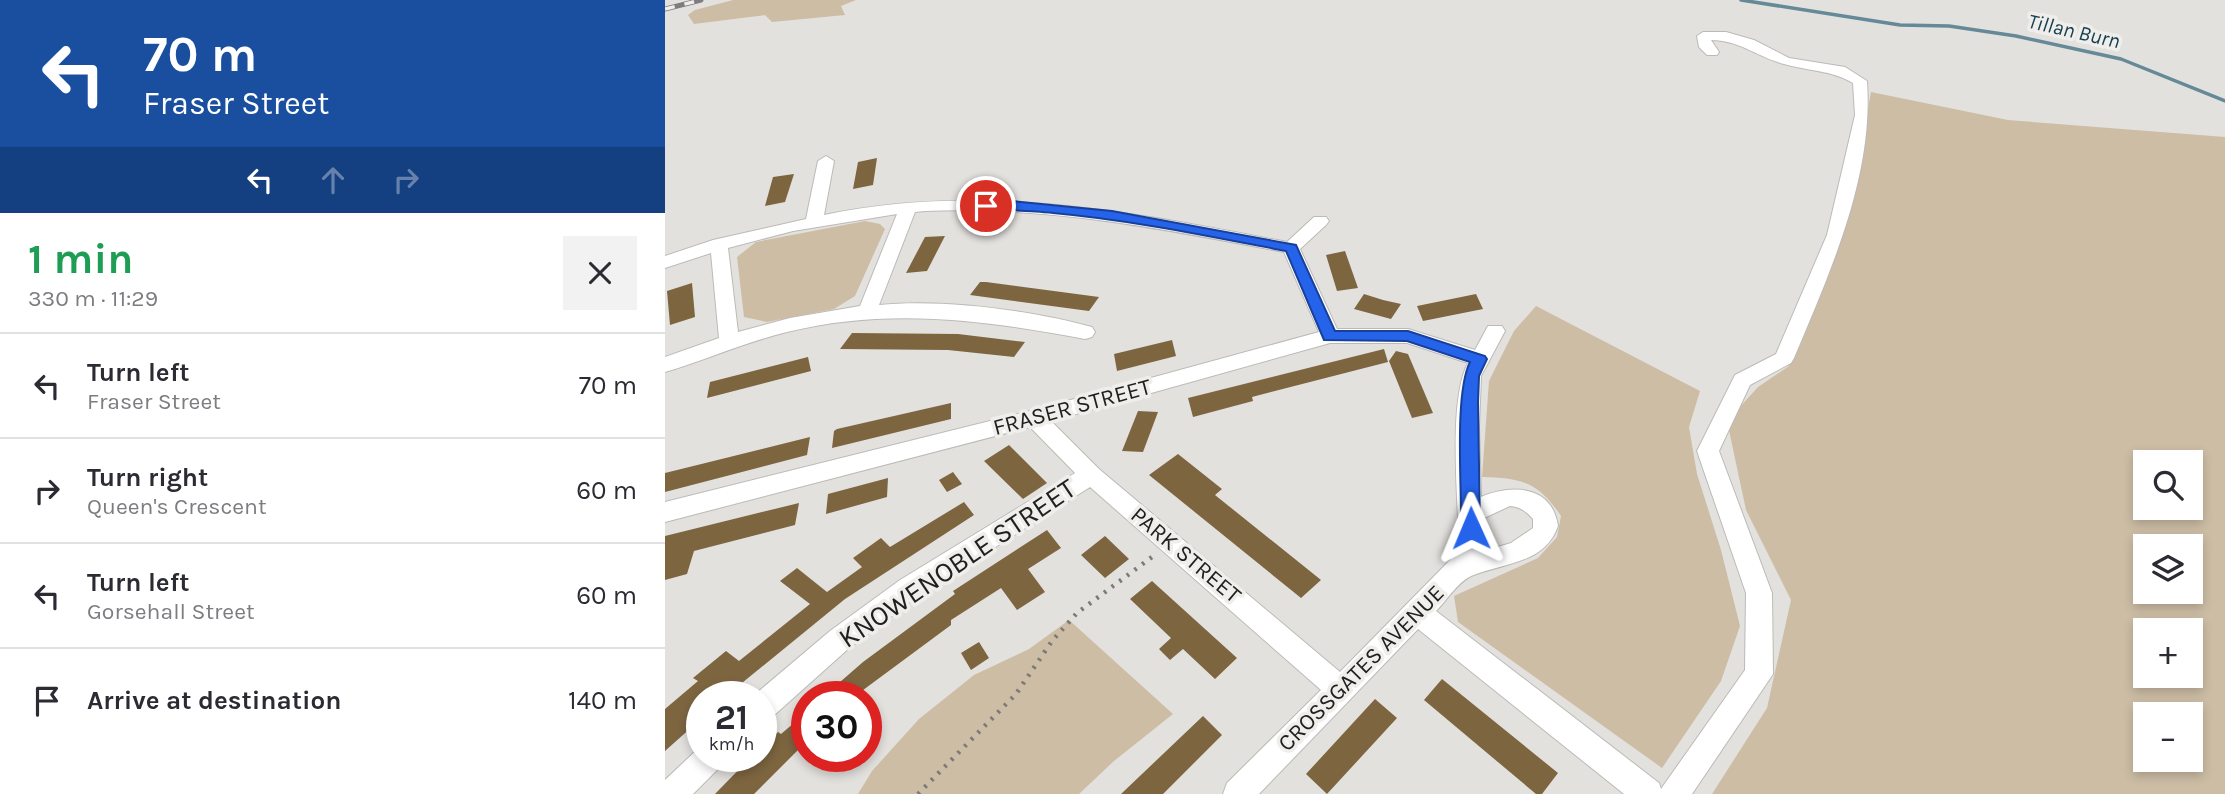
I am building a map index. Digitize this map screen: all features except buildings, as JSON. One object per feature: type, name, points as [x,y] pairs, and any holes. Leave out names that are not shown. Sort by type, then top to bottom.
[{"type":"street","points":[[1674,794],[1759,674],[1759,593],[1708,451],[1742,380],[1784,358],[1836,235],[1861,115],[1860,81],[1840,70],[1786,61],[1749,43],[1726,36],[1703,36],[1706,47],[1711,52]]},
{"type":"street","points":[[814,221],[826,161]]},
{"type":"street","points":[[665,262],[719,244],[814,221],[908,208],[1012,205],[1112,215],[1291,248]]},
{"type":"street","points":[[867,312],[908,208]]},
{"type":"street","points":[[1291,248],[1320,221]]},
{"type":"street","points":[[719,244],[729,340]]},
{"type":"street","points":[[1291,248],[1330,336]]},
{"type":"street","points":[[665,365],[729,340],[835,316],[867,312],[921,310],[985,316],[1085,332]]},
{"type":"street","name":"CROSSGATES AVENUE","points":[[1238,794],[1468,558],[1471,543],[1468,427],[1471,376],[1495,331]]},
{"type":"street","name":"FRASER STREET","points":[[665,512],[1034,418],[1330,336],[1408,336],[1479,359]]},
{"type":"street","name":"PARK STREET","points":[[1034,418],[1091,475],[1340,688]]},
{"type":"street","name":"KNOWENOBLE STREET","points":[[777,694],[839,640],[909,588],[1091,475]]},
{"type":"street","points":[[1460,569],[1529,545],[1542,535],[1545,529],[1543,513],[1537,505],[1521,498],[1502,499],[1470,514]]},
{"type":"street","points":[[1417,612],[1648,794]]},
{"type":"street","points":[[672,794],[695,772]]},
{"type":"path","points":[[918,794],[1016,694],[1052,641],[1077,613],[1172,542]]},
{"type":"shaded area","points":[[733,0],[856,0],[841,6],[845,15],[772,22],[765,15],[694,24],[688,15],[695,10]]},
{"type":"shaded area","points":[[1871,92],[2008,120],[2225,137],[2225,794],[1712,794],[1767,708],[1791,600],[1746,510],[1727,421],[1758,387],[1789,366],[1849,215]]},
{"type":"shaded area","points":[[865,221],[880,224],[885,229],[855,296],[834,309],[767,322],[744,317],[737,257],[756,242]]},
{"type":"shaded area","points":[[1536,306],[1700,391],[1689,427],[1697,474],[1721,550],[1740,626],[1721,681],[1662,768],[1458,622],[1454,596],[1538,558],[1557,537],[1561,516],[1545,496],[1519,481],[1482,477],[1489,381],[1514,331]]},
{"type":"shaded area","points":[[1069,620],[1173,714],[1114,761],[1079,794],[858,794],[871,772],[882,772],[882,760],[919,719],[974,675],[1029,649]]},
{"type":"waterway","name":"Tillan Burn","points":[[1741,0],[1900,25],[1949,26],[2016,36],[2121,59],[2225,101]]},
{"type":"railway","points":[[665,9],[701,0]]},
{"type":"route","points":[[986,206],[1012,205],[1112,215],[1291,248],[1330,336],[1408,336],[1479,359],[1471,376],[1468,427],[1471,528]]}]
